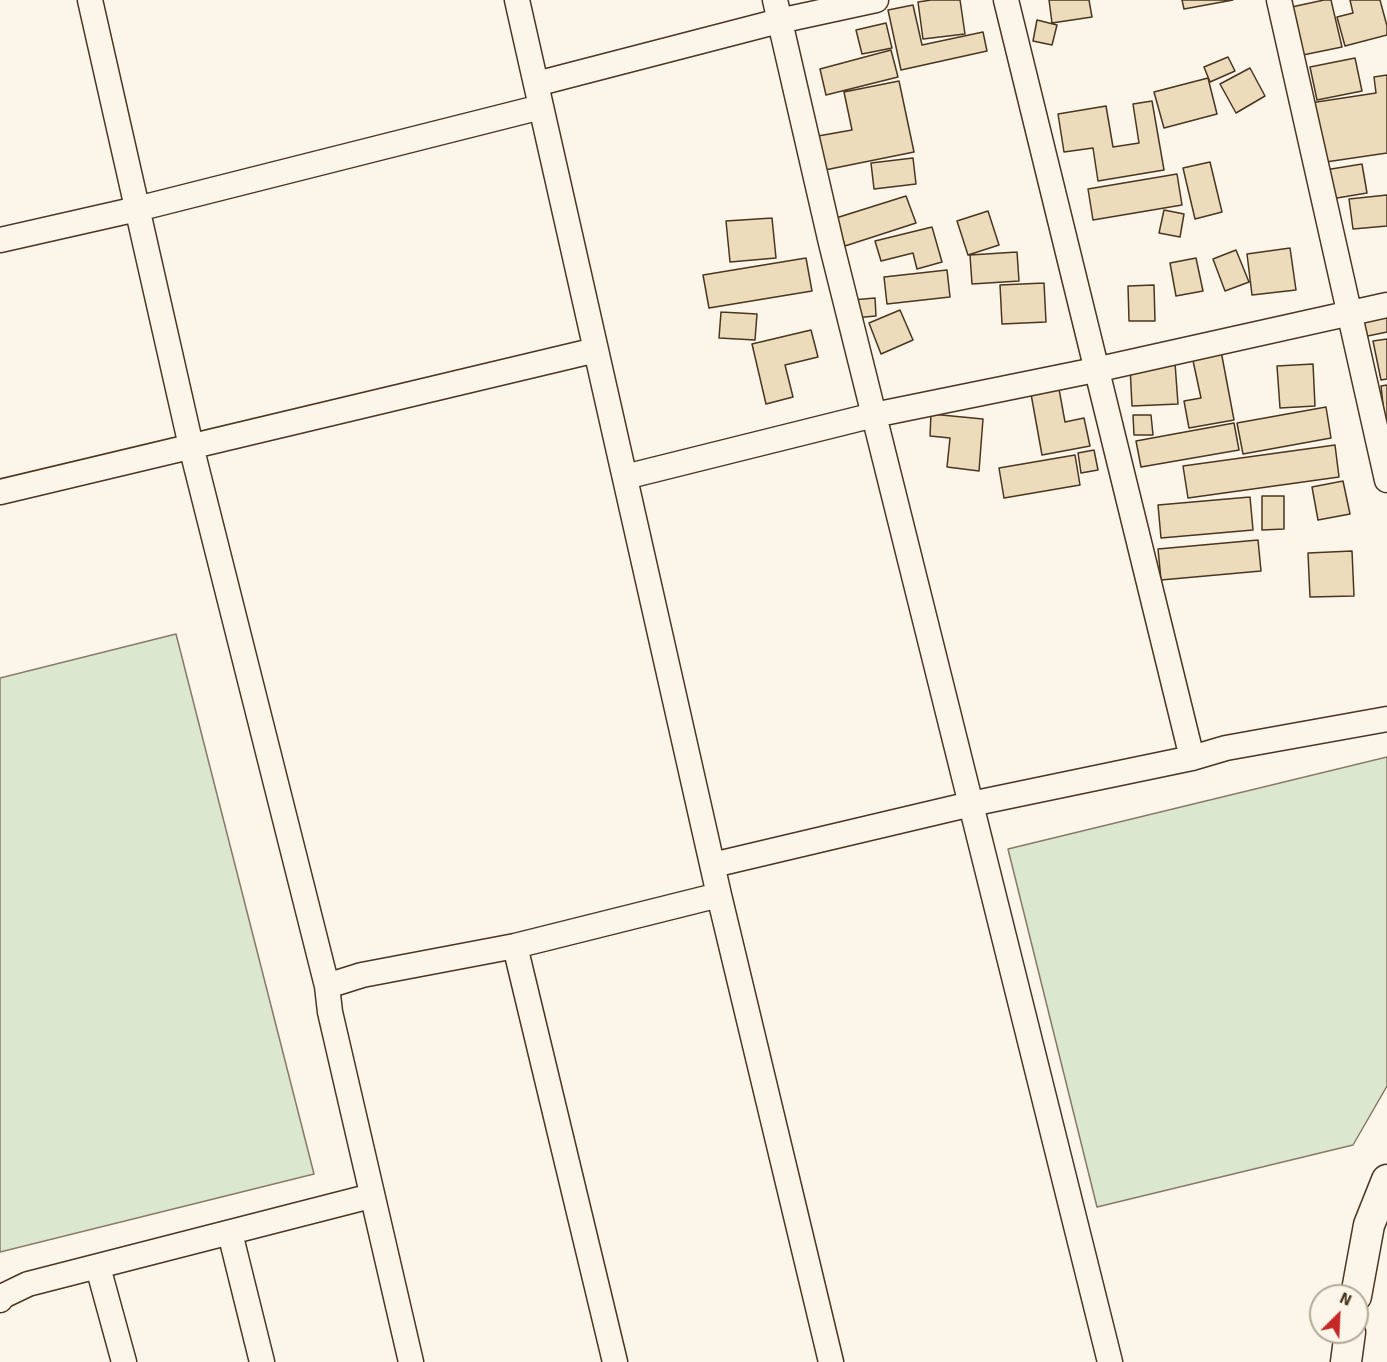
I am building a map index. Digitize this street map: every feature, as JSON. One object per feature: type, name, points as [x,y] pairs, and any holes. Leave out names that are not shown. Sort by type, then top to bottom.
[{"type":"street","points":[[90,0],[191,446],[327,987],[330,1012],[411,1362]]},
{"type":"street","points":[[517,0],[719,895],[831,1362]]},
{"type":"street","points":[[0,240],[137,210],[538,95],[777,10],[876,0]]},
{"type":"street","points":[[1006,0],[1192,758]]},
{"type":"street","points":[[1279,0],[1387,480]]},
{"type":"street","points":[[777,10],[874,415],[1110,1362]]},
{"type":"street","points":[[625,477],[874,415],[1095,370],[1387,305]]},
{"type":"street","points":[[0,492],[596,350]]},
{"type":"street","points":[[713,865],[971,804],[1192,758],[1226,748],[1387,719]]},
{"type":"street","points":[[327,987],[362,975],[515,946],[719,895]]},
{"type":"street","points":[[515,946],[615,1362]]},
{"type":"street","points":[[1358,1284],[1369,1225],[1387,1180]]},
{"type":"street","points":[[0,1300],[3,1296],[28,1284],[372,1196]]},
{"type":"street","points":[[230,1233],[262,1362]]},
{"type":"street","points":[[98,1267],[124,1362]]},
{"type":"street","points":[[1346,1362],[1348,1344]]},
{"type":"green space","points":[[176,634],[314,1174],[0,1252],[0,678]]},
{"type":"green space","points":[[1387,757],[1387,1086],[1353,1145],[1097,1207],[1008,849]]},
{"type":"building","points":[[960,0],[965,34],[923,39],[918,2]]},
{"type":"building","points":[[1049,0],[1089,0],[1092,17],[1052,23]]},
{"type":"building","points":[[1182,0],[1233,0],[1184,9]]},
{"type":"building","points":[[1331,0],[1342,47],[1298,56],[1287,8]]},
{"type":"building","points":[[1350,0],[1380,0],[1387,35],[1345,46],[1337,17],[1353,13]]},
{"type":"building","points":[[913,5],[922,45],[983,32],[987,51],[901,70],[888,10]]},
{"type":"building","points":[[1037,20],[1057,25],[1052,45],[1033,41]]},
{"type":"building","points":[[886,23],[892,48],[862,54],[856,30]]},
{"type":"building","points":[[891,50],[898,77],[826,95],[820,69]]},
{"type":"building","points":[[1228,57],[1235,71],[1210,82],[1204,67]]},
{"type":"building","points":[[1355,58],[1362,91],[1317,100],[1310,67]]},
{"type":"building","points":[[1250,68],[1265,96],[1236,113],[1220,84]]},
{"type":"building","points":[[1387,75],[1387,153],[1319,163],[1310,103],[1376,93],[1374,77]]},
{"type":"building","points":[[1208,78],[1217,114],[1164,128],[1154,92]]},
{"type":"building","points":[[899,81],[914,152],[825,170],[818,136],[852,130],[844,92]]},
{"type":"building","points":[[1152,101],[1164,170],[1098,181],[1093,148],[1064,152],[1058,114],[1106,106],[1113,147],[1139,143],[1133,104]]},
{"type":"building","points":[[913,158],[916,184],[874,189],[871,163]]},
{"type":"building","points":[[1210,162],[1222,212],[1195,219],[1183,168]]},
{"type":"building","points":[[1362,164],[1367,193],[1331,199],[1325,170]]},
{"type":"building","points":[[1177,174],[1182,205],[1093,220],[1088,189]]},
{"type":"building","points":[[1387,195],[1387,226],[1353,229],[1349,199]]},
{"type":"building","points":[[906,196],[916,223],[845,246],[836,218]]},
{"type":"building","points":[[1164,210],[1184,214],[1180,237],[1159,233]]},
{"type":"building","points":[[988,211],[999,245],[968,255],[957,221]]},
{"type":"building","points":[[772,218],[776,258],[730,262],[726,221]]},
{"type":"building","points":[[932,227],[942,262],[917,269],[913,253],[881,261],[875,241]]},
{"type":"building","points":[[1290,248],[1296,290],[1252,295],[1247,254]]},
{"type":"building","points":[[1236,250],[1249,282],[1225,291],[1213,259]]},
{"type":"building","points":[[1017,252],[1019,281],[972,284],[970,255]]},
{"type":"building","points":[[806,258],[812,291],[709,308],[703,275]]},
{"type":"building","points":[[1196,258],[1203,291],[1176,296],[1170,263]]},
{"type":"building","points":[[947,270],[950,297],[887,304],[884,277]]},
{"type":"building","points":[[1044,283],[1046,322],[1002,324],[1000,285]]},
{"type":"building","points":[[1154,285],[1155,321],[1129,321],[1128,286]]},
{"type":"building","points":[[875,298],[876,316],[853,318],[852,300]]},
{"type":"building","points":[[900,310],[913,340],[881,354],[869,323]]},
{"type":"building","points":[[1387,311],[1387,332],[1363,337],[1359,316]]},
{"type":"building","points":[[721,312],[757,314],[755,340],[719,338]]},
{"type":"building","points":[[811,330],[818,357],[785,365],[793,397],[766,404],[752,344]]},
{"type":"building","points":[[1387,339],[1387,379],[1381,380],[1373,341]]},
{"type":"building","points":[[1221,351],[1234,420],[1189,428],[1184,401],[1201,398],[1192,356]]},
{"type":"building","points":[[1175,363],[1178,404],[1132,406],[1130,366]]},
{"type":"building","points":[[1313,364],[1315,406],[1280,408],[1277,366]]},
{"type":"building","points":[[1387,385],[1387,440],[1381,386]]},
{"type":"building","points":[[1059,389],[1065,422],[1084,418],[1090,446],[1042,455],[1031,394]]},
{"type":"building","points":[[1326,407],[1331,438],[1243,454],[1237,423]]},
{"type":"building","points":[[931,414],[983,419],[979,471],[947,467],[950,438],[930,436]]},
{"type":"building","points":[[1133,415],[1151,415],[1153,435],[1134,435]]},
{"type":"building","points":[[1234,423],[1239,450],[1141,467],[1136,441]]},
{"type":"building","points":[[1335,445],[1339,477],[1188,498],[1183,466]]},
{"type":"building","points":[[1094,450],[1098,470],[1081,473],[1078,453]]},
{"type":"building","points":[[1075,455],[1080,485],[1004,498],[999,468]]},
{"type":"building","points":[[1343,481],[1350,514],[1318,520],[1312,487]]},
{"type":"building","points":[[1262,496],[1284,496],[1284,529],[1262,530]]},
{"type":"building","points":[[1250,497],[1253,530],[1161,538],[1158,505]]},
{"type":"building","points":[[1258,540],[1261,571],[1161,580],[1158,549]]},
{"type":"building","points":[[1352,551],[1354,596],[1310,597],[1308,553]]}]
